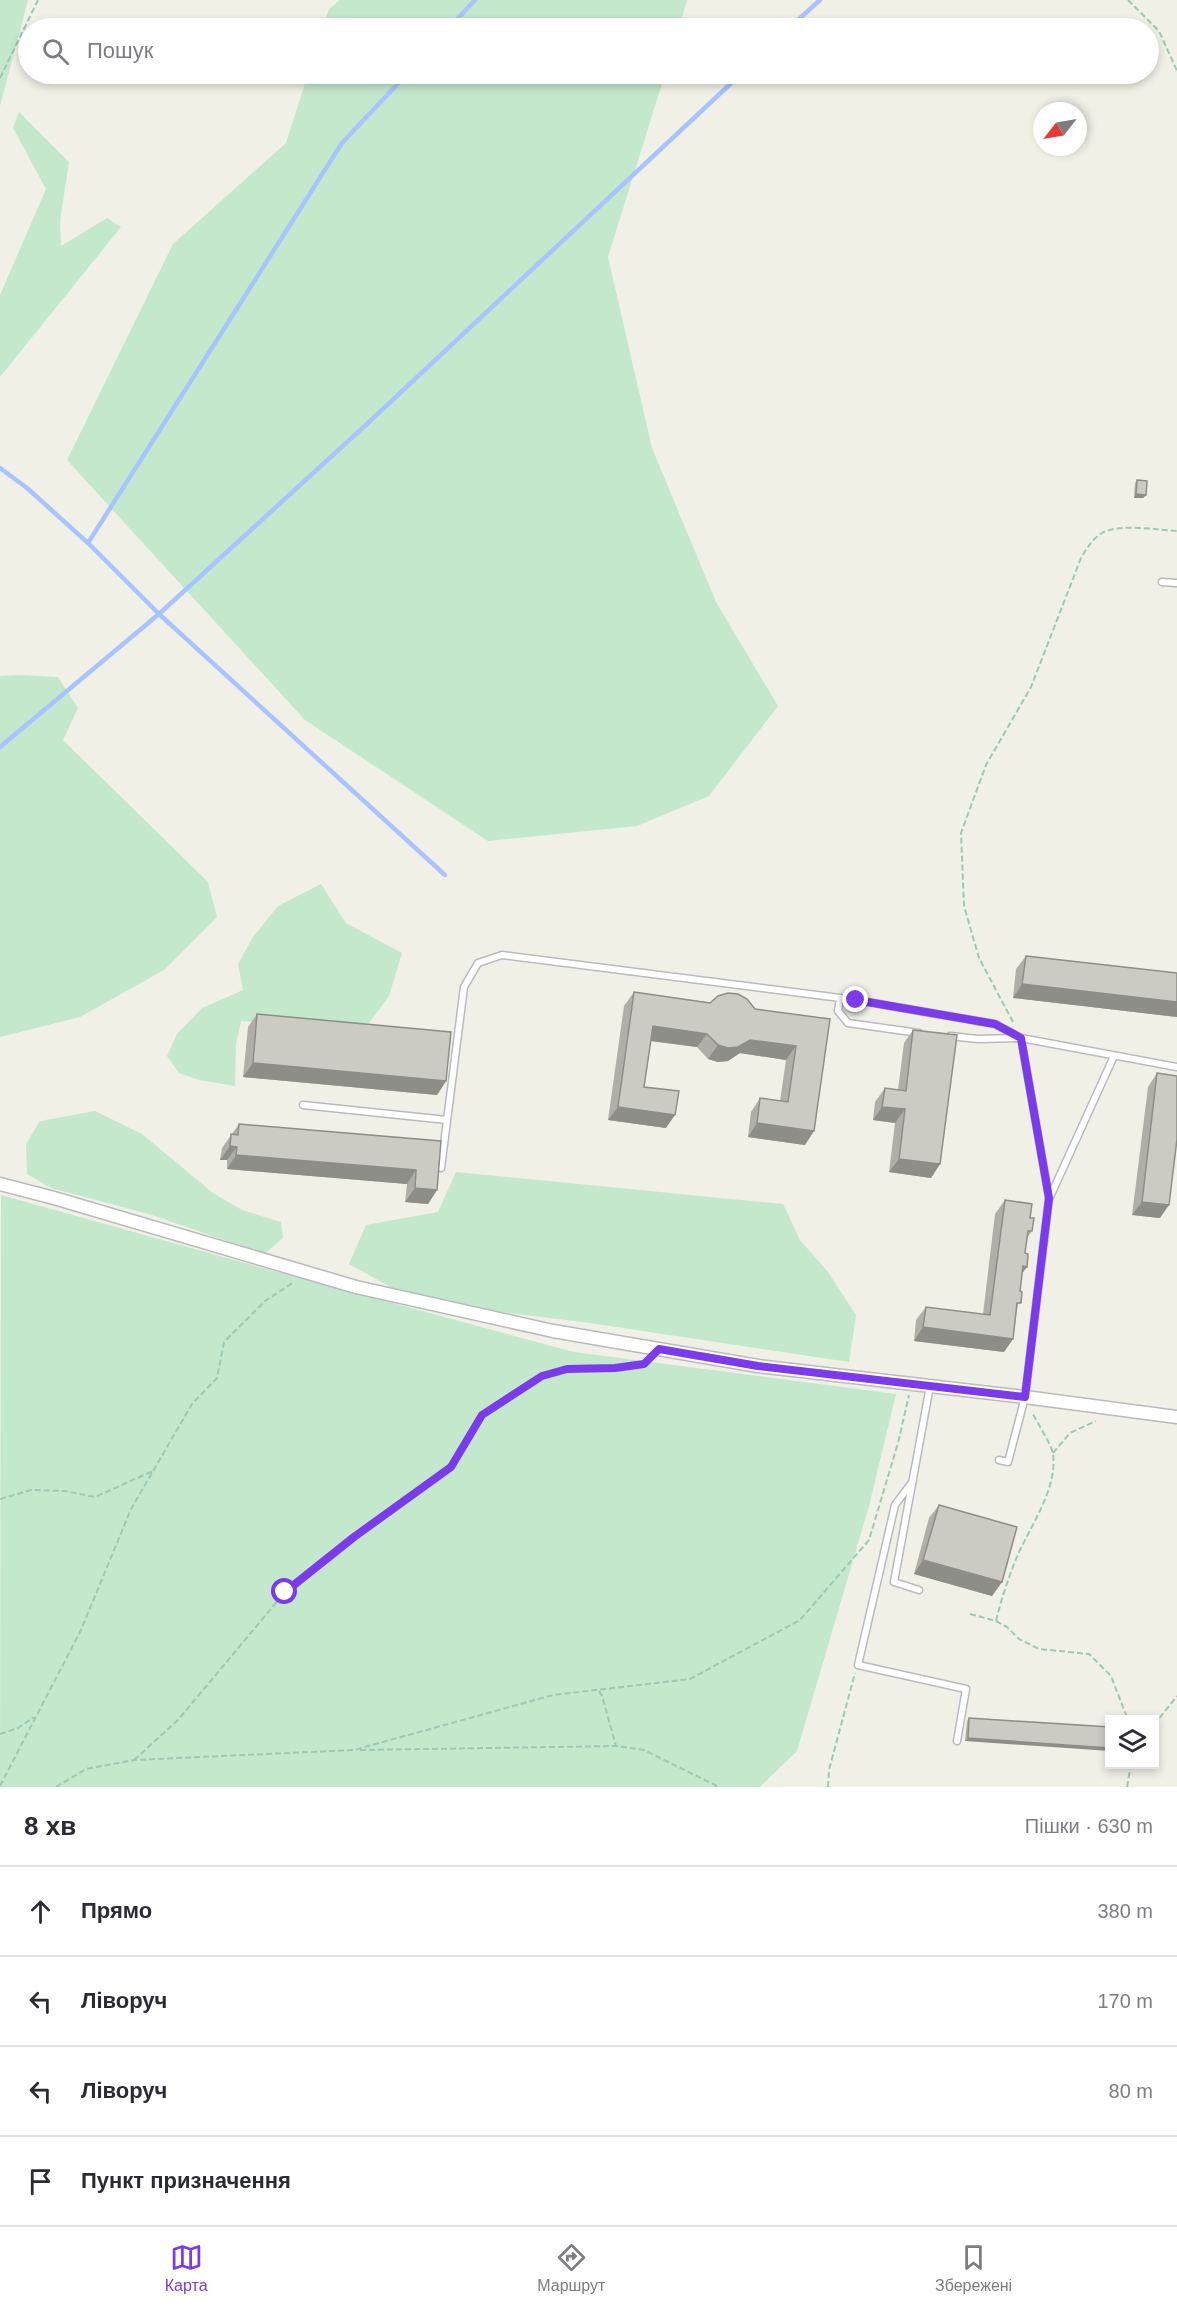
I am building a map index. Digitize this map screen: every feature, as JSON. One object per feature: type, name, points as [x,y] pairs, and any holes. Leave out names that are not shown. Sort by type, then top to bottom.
[{"type":"street","points":[[0,1184],[356,1287],[553,1331],[758,1366],[1177,1417]]},
{"type":"lane","points":[[1162,582],[1177,583]]},
{"type":"lane","points":[[441,1168],[464,987],[478,963],[502,955],[840,998],[995,1024],[1021,1038]]},
{"type":"lane","points":[[840,998],[838,1011],[849,1023],[930,1034]]},
{"type":"lane","points":[[942,1035],[978,1039],[1021,1038],[1177,1067]]},
{"type":"lane","points":[[999,1460],[1008,1462],[1025,1397],[1049,1198],[1021,1038]]},
{"type":"lane","points":[[1049,1198],[1114,1056]]},
{"type":"lane","points":[[303,1105],[447,1120]]},
{"type":"lane","points":[[919,1590],[894,1582],[930,1386]]},
{"type":"lane","points":[[912,1481],[895,1504],[858,1665],[966,1689],[957,1741]]},
{"type":"path","points":[[29,18],[38,0]]},
{"type":"path","points":[[1128,0],[1146,18]]},
{"type":"path","points":[[1159,31],[1177,70]]},
{"type":"path","points":[[0,78],[18,41]]},
{"type":"path","points":[[1021,1038],[979,958],[964,906],[961,833],[986,765],[1031,687],[1081,558],[1090,542],[1103,532],[1117,528],[1177,531]]},
{"type":"path","points":[[0,1786],[81,1630],[131,1509],[192,1404],[217,1378],[224,1342],[265,1301],[308,1273]]},
{"type":"path","points":[[134,1760],[178,1720],[285,1592],[354,1537],[451,1467],[482,1415],[542,1376],[567,1369],[615,1368],[644,1364],[659,1349]]},
{"type":"path","points":[[354,1750],[553,1695],[690,1679],[800,1620],[869,1540],[898,1443],[912,1384]]},
{"type":"path","points":[[996,1621],[1015,1561],[1043,1505],[1051,1478],[1053,1453],[1025,1397]]},
{"type":"path","points":[[1053,1453],[1070,1433],[1117,1409]]},
{"type":"path","points":[[0,1499],[31,1490],[65,1491],[95,1497],[153,1471]]},
{"type":"path","points":[[970,1614],[996,1621],[1007,1627],[1019,1639],[1039,1649],[1089,1654],[1111,1677],[1126,1715]]},
{"type":"path","points":[[828,1787],[829,1770],[858,1665]]},
{"type":"path","points":[[598,1690],[602,1696],[615,1746]]},
{"type":"path","points":[[1159,1720],[1177,1696]]},
{"type":"path","points":[[0,1734],[18,1728],[36,1715]]},
{"type":"path","points":[[56,1787],[86,1769],[134,1760],[354,1750],[615,1746],[644,1750],[719,1787]]},
{"type":"path","points":[[1126,1787],[1130,1769]]},
{"type":"green space","points":[[0,0],[28,0],[23,18],[18,18],[18,38],[0,106]]},
{"type":"green space","points":[[340,0],[687,0],[682,18],[326,18],[329,9]]},
{"type":"green space","points":[[305,84],[662,84],[608,257],[652,448],[716,602],[778,706],[709,796],[637,826],[488,841],[305,720],[67,460],[173,244],[286,143]]},
{"type":"green space","points":[[19,112],[69,162],[60,221],[61,246],[107,218],[121,227],[0,377],[0,295],[46,189],[13,128]]},
{"type":"green space","points":[[0,676],[58,677],[78,708],[63,740],[208,882],[217,917],[164,970],[80,1017],[0,1037]]},
{"type":"green space","points":[[321,884],[346,923],[402,953],[389,996],[369,1023],[350,1028],[241,1021],[236,1044],[235,1086],[199,1080],[179,1073],[167,1056],[177,1034],[202,1008],[243,990],[238,964],[253,937],[278,906]]},
{"type":"green space","points":[[95,1111],[142,1134],[213,1193],[242,1210],[281,1222],[283,1238],[264,1254],[149,1214],[51,1188],[27,1174],[26,1144],[40,1121]]},
{"type":"green space","points":[[456,1172],[783,1204],[800,1240],[828,1272],[856,1315],[849,1362],[583,1322],[484,1310],[398,1291],[349,1264],[366,1225],[438,1212]]},
{"type":"green space","points":[[1,1195],[574,1352],[896,1394],[869,1506],[797,1751],[760,1787],[0,1787]]},
{"type":"building","points":[[1137,480],[1147,481],[1146,495],[1136,494]]},
{"type":"building","points":[[1026,956],[1177,973],[1177,1002],[1022,984]]},
{"type":"building","points":[[634,992],[710,1003],[718,996],[728,993],[738,994],[747,999],[755,1009],[830,1019],[814,1131],[757,1123],[760,1098],[788,1102],[796,1046],[750,1040],[738,1047],[728,1048],[718,1045],[707,1034],[653,1026],[644,1087],[679,1091],[675,1115],[618,1107]]},
{"type":"building","points":[[257,1014],[451,1032],[446,1081],[253,1063]]},
{"type":"building","points":[[913,1030],[957,1035],[940,1164],[899,1159],[905,1109],[882,1107],[885,1088],[906,1091]]},
{"type":"building","points":[[1157,1073],[1177,1076],[1177,1139],[1169,1205],[1142,1202]]},
{"type":"building","points":[[239,1124],[441,1141],[437,1190],[415,1188],[416,1170],[236,1155],[237,1147],[230,1146],[231,1134],[238,1135]]},
{"type":"building","points":[[1005,1200],[1032,1204],[1030,1218],[1034,1218],[1032,1231],[1028,1231],[1025,1253],[1028,1254],[1027,1267],[1023,1266],[1021,1303],[1017,1303],[1013,1339],[923,1327],[926,1307],[990,1315]]},
{"type":"building","points":[[939,1505],[1017,1527],[1002,1582],[923,1560]]},
{"type":"building","points":[[969,1718],[1105,1727],[1105,1748],[968,1738]]},
{"type":"waterway","points":[[458,18],[475,0]]},
{"type":"waterway","points":[[800,18],[820,0]]},
{"type":"waterway","points":[[88,543],[342,143],[398,84]]},
{"type":"waterway","points":[[0,747],[159,614],[368,423],[730,84]]},
{"type":"waterway","points":[[0,468],[27,488],[88,543],[159,614],[445,875]]},
{"type":"route","points":[[285,1592],[354,1537],[451,1467],[482,1415],[542,1376],[567,1369],[615,1368],[644,1364],[659,1349],[758,1366],[1025,1397],[1049,1198],[1021,1038],[995,1024],[856,1000]]}]
